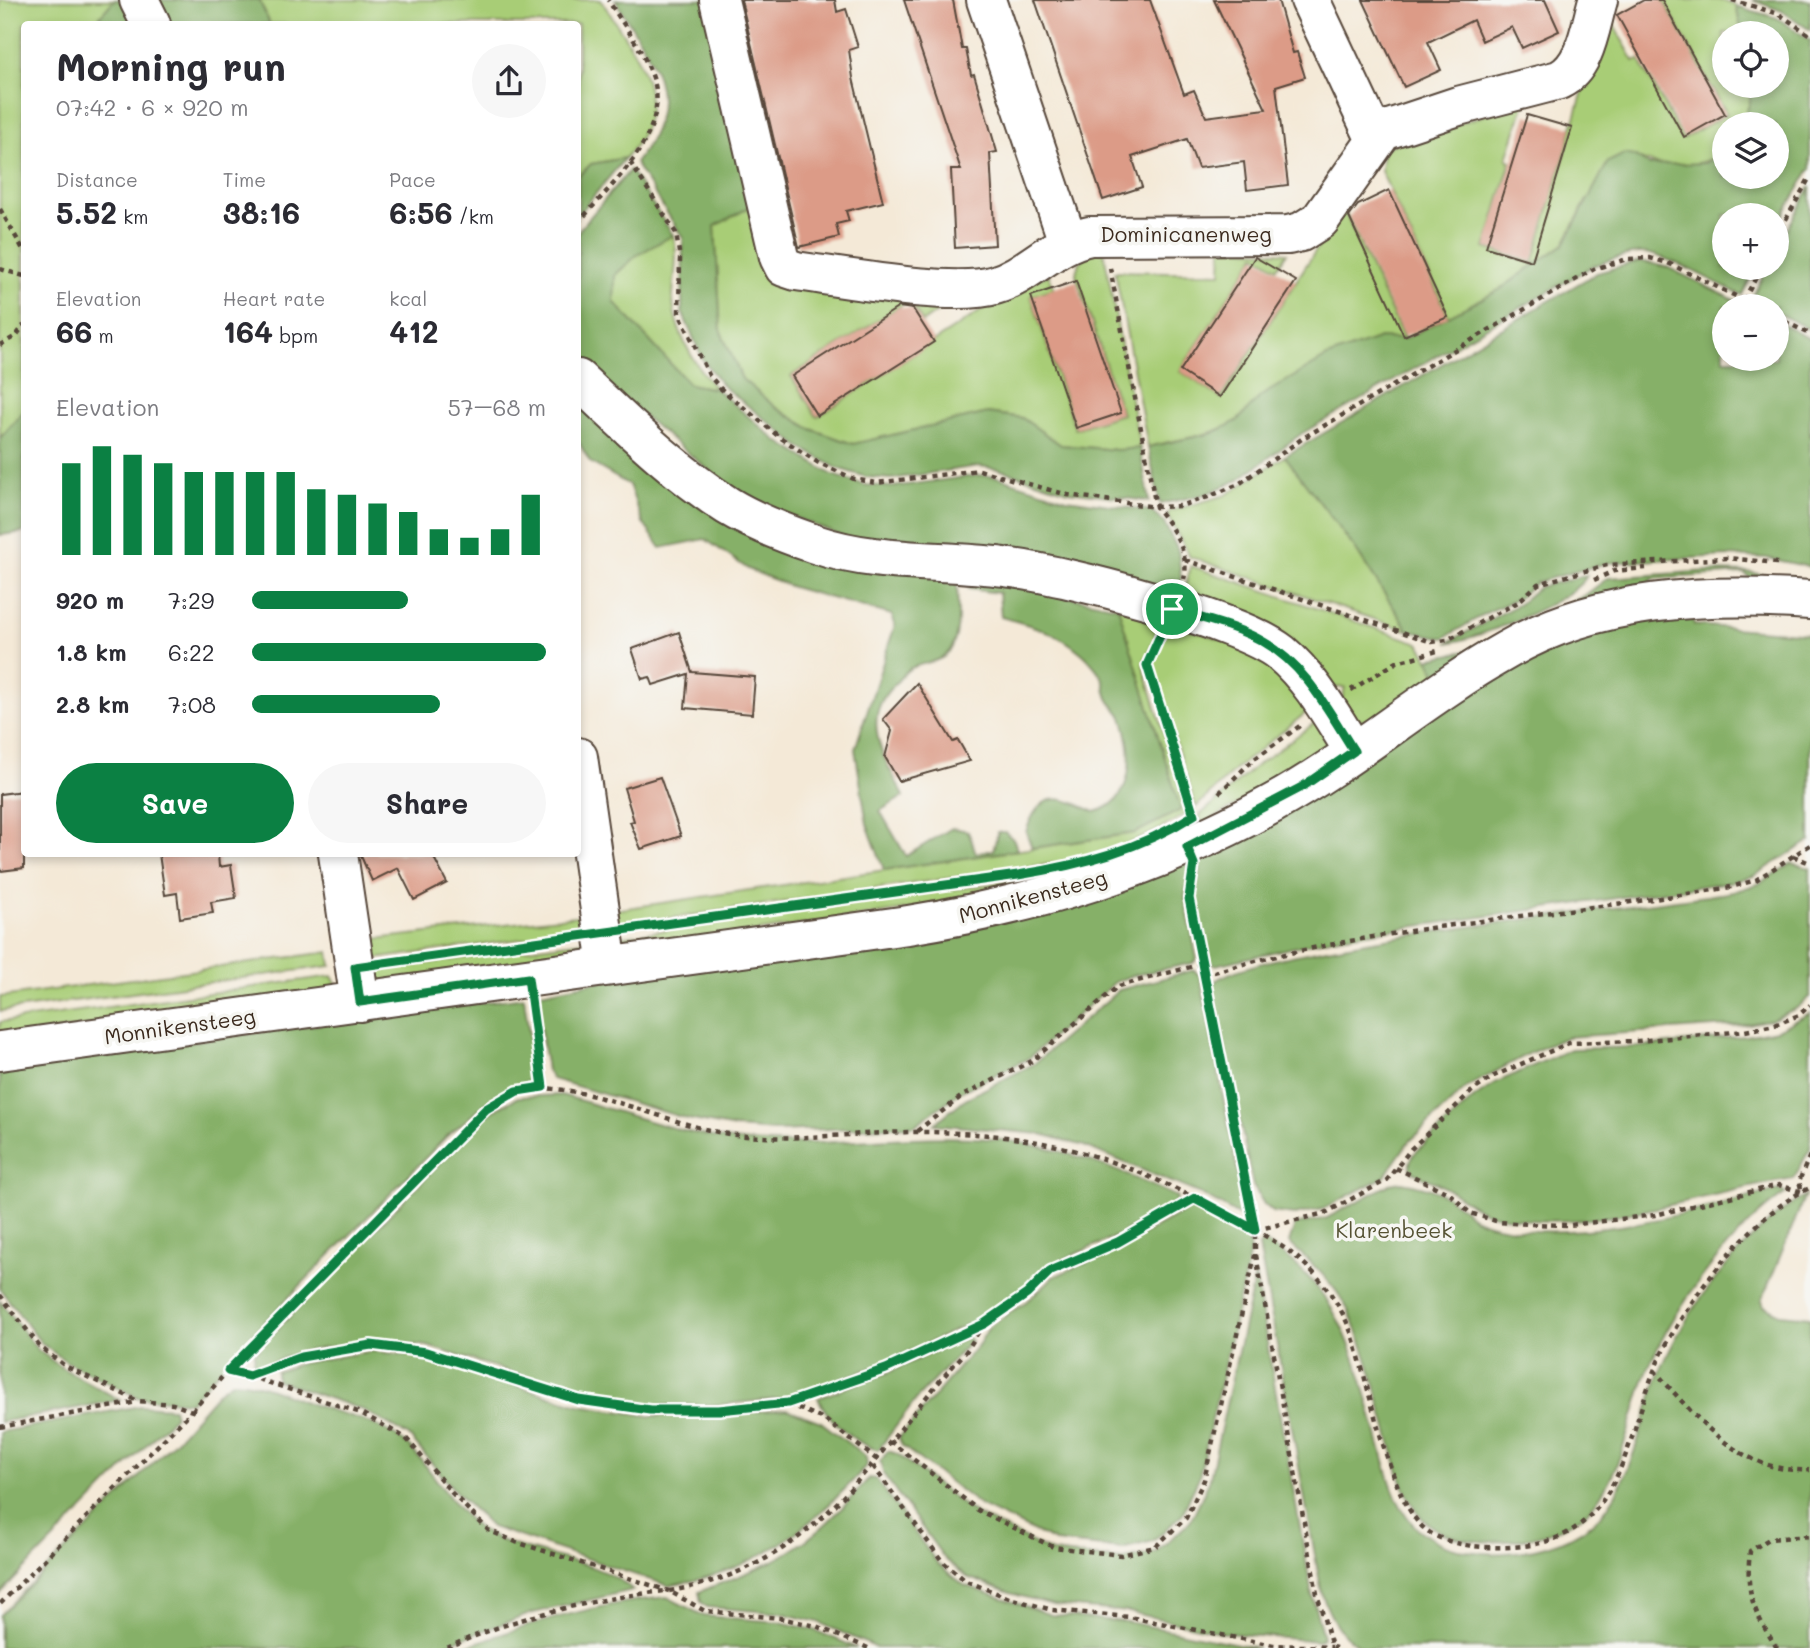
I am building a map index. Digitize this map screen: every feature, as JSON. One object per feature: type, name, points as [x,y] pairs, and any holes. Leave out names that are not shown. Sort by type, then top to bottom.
[{"type":"street","points":[[139,0],[150,21]]},
{"type":"street","points":[[719,0],[779,257],[784,267],[796,271],[935,287],[984,288],[1009,279],[1086,239],[986,0]]},
{"type":"street","points":[[1310,0],[1375,138]]},
{"type":"street","name":"Dominicanenweg","points":[[1086,239],[1288,235],[1301,232],[1320,220],[1375,138],[1392,126],[1567,76],[1580,58],[1598,0]]},
{"type":"street","points":[[581,382],[700,487],[730,508],[776,529],[856,555],[899,562],[1006,567],[1172,609],[1266,643],[1302,674],[1354,751]]},
{"type":"street","name":"Monnikensteeg","points":[[0,1051],[977,914],[1105,880],[1191,831],[1302,787],[1509,648],[1585,618],[1643,604],[1689,597],[1810,600]]},
{"type":"street","points":[[581,778],[608,966]]},
{"type":"street","points":[[338,857],[360,1002]]},
{"type":"path","points":[[581,219],[630,162],[654,118],[656,89],[645,60],[608,0]]},
{"type":"path","points":[[1731,0],[1779,14],[1810,35]]},
{"type":"path","points":[[630,162],[676,233],[680,259],[677,303],[699,362],[720,388],[797,449],[835,471],[865,481],[891,483],[979,470],[998,473],[1068,495],[1156,507],[1180,506],[1239,484],[1303,438],[1594,269],[1638,257],[1650,258],[1668,263],[1732,294]]},
{"type":"path","points":[[1789,214],[1810,177]]},
{"type":"path","points":[[0,209],[21,246]]},
{"type":"path","points":[[873,1466],[942,1562],[966,1581],[1009,1598],[1052,1610],[1129,1617],[1248,1642],[1334,1647],[1317,1594],[1255,1255],[1255,1230],[1189,898],[1194,864],[1191,831],[1147,665],[1172,609],[1185,572],[1185,560],[1171,528],[1156,507],[1086,239]]},
{"type":"path","points":[[0,269],[21,275]]},
{"type":"path","points":[[1789,324],[1810,334]]},
{"type":"path","points":[[0,345],[16,336],[21,329]]},
{"type":"path","points":[[1185,560],[1432,642],[1447,640],[1518,602],[1538,584],[1607,565],[1727,558],[1786,565]]},
{"type":"path","points":[[1587,585],[1604,574],[1636,569],[1729,565],[1776,571]]},
{"type":"path","points":[[1211,801],[1253,760],[1396,662],[1445,649]]},
{"type":"path","points":[[1191,831],[1202,808]]},
{"type":"path","points":[[1205,975],[1260,958],[1340,942],[1731,887],[1756,880],[1810,845]]},
{"type":"path","points":[[1793,856],[1810,863]]},
{"type":"path","points":[[916,1132],[962,1096],[1032,1061],[1118,986],[1202,964]]},
{"type":"path","points":[[528,978],[543,1087]]},
{"type":"path","points":[[1255,1230],[1325,1213],[1387,1180],[1411,1149],[1471,1092],[1494,1076],[1569,1043],[1638,1041],[1745,1031],[1775,1025],[1799,1014],[1810,1005]]},
{"type":"path","points":[[0,1604],[486,1109],[517,1091],[543,1087],[561,1088],[688,1126],[733,1135],[788,1137],[916,1132],[991,1133],[1038,1140],[1127,1167],[1195,1198],[1255,1230],[1298,1259],[1331,1294],[1352,1334],[1402,1497],[1420,1525],[1445,1539],[1481,1545],[1523,1546],[1554,1538],[1596,1512],[1616,1479],[1654,1370],[1668,1340],[1707,1282],[1781,1204],[1810,1188]]},
{"type":"path","points":[[1802,1192],[1799,1181],[1810,1155]]},
{"type":"path","points":[[1396,1168],[1450,1194],[1470,1213],[1499,1222],[1529,1224],[1570,1225],[1655,1215],[1779,1185],[1802,1192]]},
{"type":"path","points":[[249,1376],[301,1357],[371,1345],[426,1352],[579,1400],[650,1410],[719,1410],[788,1403],[886,1369],[984,1324],[1027,1294],[1050,1271],[1118,1242],[1195,1198]]},
{"type":"path","points":[[890,1441],[978,1510],[1053,1547],[1121,1555],[1155,1547],[1186,1518],[1204,1480],[1255,1255]]},
{"type":"path","points":[[0,1295],[40,1347],[75,1371],[138,1401]]},
{"type":"path","points":[[447,1648],[534,1618],[634,1594],[669,1591],[710,1582],[760,1562],[796,1542],[838,1505],[873,1466],[922,1400],[975,1342],[984,1324]]},
{"type":"path","points":[[1654,1370],[1709,1432],[1745,1457],[1790,1471],[1810,1470]]},
{"type":"path","points":[[228,1371],[361,1413],[406,1438],[452,1493],[488,1530],[516,1542],[669,1591],[705,1611],[804,1623],[868,1648]]},
{"type":"path","points":[[0,1427],[138,1401],[173,1404],[192,1411]]},
{"type":"path","points":[[788,1403],[824,1419],[876,1459]]},
{"type":"path","points":[[1777,1648],[1754,1612],[1747,1580],[1750,1551],[1769,1539],[1810,1536]]},
{"type":"green space","points":[[0,0],[124,0],[134,21],[21,21],[21,523],[0,526]]},
{"type":"green space","points":[[114,0],[126,0],[136,21],[99,21]]},
{"type":"green space","points":[[154,0],[259,0],[269,21],[164,21]]},
{"type":"green space","points":[[259,0],[601,0],[637,58],[645,77],[649,97],[648,117],[641,137],[625,158],[591,164],[581,174],[581,21],[269,21]]},
{"type":"green space","points":[[615,0],[708,0],[757,203],[715,226],[721,332],[742,379],[775,407],[811,429],[853,444],[988,413],[1022,418],[1061,445],[1117,450],[1140,448],[1149,501],[1068,491],[998,469],[979,466],[891,479],[866,477],[837,468],[800,447],[724,387],[703,360],[682,312],[683,238],[635,163],[651,140],[659,118],[661,98],[651,60]]},
{"type":"green space","points":[[1663,0],[1721,0],[1736,6],[1739,21],[1712,21],[1712,87]]},
{"type":"green space","points":[[1752,0],[1810,0],[1810,30],[1782,11]]},
{"type":"green space","points":[[1736,6],[1782,21],[1739,21]]},
{"type":"green space","points":[[1606,11],[1634,61],[1639,59],[1683,139],[1712,123],[1712,158],[1692,164],[1667,165],[1644,161],[1635,156],[1586,201],[1564,244],[1499,290],[1449,318],[1381,171],[1383,148],[1525,102],[1507,159],[1511,161],[1485,248],[1533,263]]},
{"type":"green space","points":[[1789,26],[1810,40],[1810,169],[1789,205],[1712,203],[1712,280],[1750,280],[1743,294],[1740,294],[1677,263],[1651,254],[1635,253],[1593,266],[1301,434],[1238,480],[1206,494],[1160,504],[1148,447],[1213,433],[1237,421],[1261,396],[1327,357],[1380,338],[1404,339],[1499,290],[1564,244],[1608,162],[1624,154],[1635,156],[1649,165],[1705,163],[1712,159],[1712,189],[1789,189],[1789,112],[1746,112],[1750,98],[1789,98]]},
{"type":"green space","points":[[1718,98],[1750,98],[1746,112],[1726,112]]},
{"type":"green space","points":[[625,158],[581,211],[581,174],[591,164]]},
{"type":"green space","points":[[630,170],[673,235],[637,255],[615,275],[614,302],[689,384],[716,389],[776,440],[833,475],[865,485],[892,487],[980,475],[998,477],[1067,499],[1151,511],[1163,521],[1178,550],[1181,577],[1175,596],[860,543],[740,496],[581,364],[581,227]]},
{"type":"green space","points":[[1810,187],[1810,330],[1789,319],[1789,294],[1754,294],[1761,280],[1789,280],[1789,226]]},
{"type":"green space","points":[[757,203],[772,268],[944,307],[923,322],[908,301],[791,376],[817,417],[1021,285],[1049,275],[1054,288],[1031,296],[1075,429],[1122,414],[1076,275],[1081,261],[1103,247],[1140,448],[1117,450],[1061,445],[1022,418],[988,413],[853,444],[811,429],[775,407],[742,379],[721,332],[715,226]]},
{"type":"green space","points":[[1343,208],[1404,339],[1379,341],[1334,356],[1225,427],[1148,447],[1115,271],[1221,273],[1222,247],[1287,253],[1277,268],[1256,255],[1180,371],[1221,398]]},
{"type":"green space","points":[[673,235],[676,258],[673,295],[676,320],[686,346],[700,370],[716,389],[689,384],[614,302],[615,275],[637,255]]},
{"type":"green space","points":[[1640,261],[1667,267],[1722,294],[1712,294],[1712,371],[1789,371],[1789,328],[1810,339],[1810,567],[1767,558],[1727,556],[1607,563],[1537,582],[1517,599],[1488,612],[1444,638],[1409,631],[1356,550],[1285,456],[1597,273]]},
{"type":"green space","points":[[581,402],[692,498],[957,581],[957,630],[950,651],[941,658],[908,670],[883,698],[878,712],[878,740],[889,769],[904,796],[880,811],[906,856],[952,828],[968,831],[976,853],[993,850],[998,832],[1005,832],[1014,840],[1017,850],[884,870],[867,824],[855,749],[895,625],[892,615],[792,587],[748,569],[705,539],[661,548],[643,523],[629,485],[590,462],[581,446]]},
{"type":"green space","points":[[21,414],[21,532],[0,535],[0,438]]},
{"type":"green space","points":[[1285,456],[1356,550],[1409,631],[1190,557],[1167,515],[1170,511],[1226,495]]},
{"type":"green space","points":[[1191,566],[1419,643],[1439,677],[1371,721],[1356,720],[1341,703],[1345,687],[1333,688],[1182,598]]},
{"type":"green space","points":[[1708,571],[1748,572],[1805,583],[1754,582],[1744,573],[1653,579],[1641,591],[1439,677],[1428,659],[1472,650],[1584,596],[1608,578]]},
{"type":"green space","points":[[1587,575],[1579,585],[1546,607],[1479,635],[1447,643],[1519,604],[1539,587]]},
{"type":"green space","points":[[974,578],[1118,607],[1181,810],[1135,833],[1032,848],[1026,832],[1038,808],[1045,802],[1072,802],[1095,812],[1118,797],[1125,786],[1130,758],[1126,730],[1121,715],[1108,698],[1103,679],[1085,657],[1052,634],[1001,617],[999,593],[969,589]]},
{"type":"green space","points":[[1118,607],[1162,621],[1143,665],[1188,812],[1174,821],[1128,843],[1063,862],[609,927],[607,911],[1135,833],[1180,810]]},
{"type":"green space","points":[[1692,611],[1694,625],[1810,634],[1810,841],[1754,876],[1730,882],[1339,937],[1216,965],[1206,961],[1194,897],[1200,872],[1198,861],[1475,683],[1562,638]]},
{"type":"green space","points":[[1170,623],[1226,641],[1287,677],[1307,712],[1237,768],[1196,807],[1151,666]]},
{"type":"green space","points":[[1319,720],[1327,745],[1323,755],[1203,824],[1199,816],[1257,765]]},
{"type":"green space","points":[[1192,822],[1195,827],[1099,868],[974,900],[612,952],[610,938],[1065,872],[1139,848]]},
{"type":"green space","points":[[1792,863],[1810,868],[1810,997],[1797,1008],[1773,1019],[1744,1025],[1567,1037],[1530,1053],[1467,1087],[1407,1144],[1384,1177],[1323,1209],[1294,1215],[1273,1212],[1264,1204],[1253,1186],[1212,984],[1240,969],[1371,941],[1733,892],[1758,884]]},
{"type":"green space","points":[[1184,864],[1190,866],[1185,898],[1197,959],[1193,963],[1130,976],[1115,982],[1029,1058],[960,1092],[914,1126],[775,1131],[735,1128],[688,1119],[552,1079],[547,1071],[535,994]]},
{"type":"green space","points":[[593,914],[595,929],[361,961],[357,941]]},
{"type":"green space","points":[[597,939],[599,954],[367,987],[365,972]]},
{"type":"green space","points":[[329,952],[331,966],[0,1011],[0,997]]},
{"type":"green space","points":[[1194,970],[1200,976],[1246,1216],[1240,1216],[1201,1194],[1084,1146],[1041,1134],[934,1124],[965,1099],[1034,1064],[1119,990]]},
{"type":"green space","points":[[332,976],[340,991],[0,1038],[0,1022]]},
{"type":"green space","points":[[524,997],[535,1079],[497,1094],[446,1137],[243,1344],[190,1402],[139,1398],[67,1362],[42,1344],[0,1289],[0,1067]]},
{"type":"green space","points":[[1810,1013],[1810,1148],[1794,1179],[1612,1216],[1538,1220],[1500,1216],[1481,1210],[1439,1184],[1415,1173],[1410,1167],[1415,1153],[1474,1098],[1497,1082],[1571,1049],[1639,1047],[1745,1036],[1777,1030]]},
{"type":"green space","points":[[561,1095],[703,1135],[751,1142],[811,1143],[960,1137],[1015,1142],[1086,1159],[1177,1197],[1176,1202],[1115,1237],[1048,1266],[1023,1290],[984,1317],[883,1364],[786,1398],[718,1405],[650,1405],[581,1394],[427,1346],[371,1340],[300,1352],[253,1369],[255,1352],[489,1113],[518,1097]]},
{"type":"green space","name":"Klarenbeek","points":[[1401,1182],[1442,1194],[1480,1220],[1497,1226],[1530,1231],[1565,1231],[1638,1223],[1778,1190],[1786,1193],[1742,1230],[1721,1253],[1684,1303],[1668,1329],[1644,1380],[1618,1463],[1592,1507],[1577,1520],[1557,1530],[1508,1541],[1482,1541],[1458,1538],[1438,1530],[1415,1509],[1401,1479],[1366,1356],[1348,1310],[1329,1282],[1289,1243],[1295,1225],[1327,1218],[1390,1184]]},
{"type":"green space","points":[[1805,1196],[1762,1300],[1764,1306],[1780,1314],[1810,1317],[1810,1648],[1367,1648],[1358,1645],[1344,1634],[1333,1620],[1322,1594],[1259,1246],[1264,1242],[1291,1260],[1312,1281],[1330,1305],[1354,1358],[1390,1482],[1406,1515],[1423,1533],[1446,1545],[1473,1552],[1502,1553],[1531,1550],[1558,1542],[1582,1530],[1601,1515],[1611,1502],[1628,1468],[1668,1353],[1699,1301],[1739,1251],[1783,1211]]},
{"type":"green space","points":[[1196,1205],[1239,1227],[1245,1234],[1250,1252],[1199,1477],[1182,1515],[1153,1541],[1122,1549],[1055,1542],[981,1506],[902,1446],[899,1438],[979,1344],[989,1327],[1031,1298],[1053,1277],[1121,1247]]},
{"type":"green space","points":[[1255,1275],[1312,1595],[1323,1637],[1318,1641],[1225,1633],[1129,1612],[1053,1605],[967,1577],[945,1559],[884,1475],[880,1462],[888,1451],[897,1454],[974,1513],[1052,1552],[1122,1560],[1156,1552],[1190,1522],[1209,1482]]},
{"type":"green space","points":[[0,1301],[37,1349],[62,1368],[120,1400],[0,1422]]},
{"type":"green space","points":[[967,1337],[971,1341],[919,1396],[878,1450],[843,1430],[818,1398],[887,1373]]},
{"type":"green space","points":[[372,1351],[424,1357],[579,1405],[649,1416],[719,1415],[787,1409],[821,1422],[866,1457],[867,1465],[824,1509],[779,1544],[729,1570],[669,1586],[491,1527],[455,1491],[409,1436],[363,1410],[276,1380],[276,1372],[302,1363]]},
{"type":"green space","points":[[233,1381],[265,1387],[382,1428],[413,1451],[478,1528],[506,1542],[602,1571],[633,1590],[533,1613],[435,1648],[0,1648],[0,1615],[176,1440],[219,1391]]},
{"type":"green space","points":[[140,1406],[173,1408],[175,1416],[0,1594],[0,1432]]},
{"type":"green space","points":[[869,1478],[876,1479],[938,1564],[964,1585],[1051,1615],[1128,1622],[1258,1648],[877,1648],[818,1622],[781,1613],[707,1607],[701,1602],[699,1592],[762,1566],[808,1539],[836,1514]]},
{"type":"green space","points":[[667,1597],[704,1616],[780,1622],[814,1630],[857,1648],[460,1648],[588,1610]]},
{"type":"building","points":[[741,0],[835,0],[837,12],[846,9],[858,47],[849,50],[853,78],[883,202],[846,211],[849,221],[836,224],[839,237],[799,247]]},
{"type":"building","points":[[904,0],[953,0],[962,49],[966,49],[971,75],[974,74],[997,152],[990,153],[995,245],[955,248],[951,170],[961,170]]},
{"type":"building","points":[[1035,0],[1150,0],[1184,94],[1194,90],[1206,117],[1266,109],[1214,0],[1278,0],[1293,53],[1297,52],[1305,77],[1276,86],[1288,185],[1247,190],[1244,162],[1198,168],[1187,139],[1132,157],[1142,187],[1103,200]]},
{"type":"building","points":[[1363,0],[1545,0],[1559,31],[1522,48],[1512,27],[1482,41],[1473,20],[1428,42],[1441,70],[1404,87]]},
{"type":"building","points":[[1644,0],[1662,0],[1712,90],[1712,98],[1716,98],[1724,112],[1712,112],[1712,121],[1684,137],[1617,15]]},
{"type":"building","points":[[1527,115],[1572,128],[1532,261],[1486,247]]},
{"type":"building","points":[[1389,190],[1448,317],[1404,336],[1349,217],[1358,205]]},
{"type":"building","points":[[1255,257],[1296,281],[1220,397],[1180,371]]},
{"type":"building","points":[[1076,281],[1121,413],[1076,428],[1031,296]]},
{"type":"building","points":[[899,307],[913,309],[934,342],[817,416],[792,376]]},
{"type":"building","points":[[679,632],[692,672],[755,677],[752,714],[685,708],[688,674],[653,685],[650,677],[642,679],[632,649]]},
{"type":"building","points":[[917,683],[953,742],[958,740],[970,761],[899,781],[885,757],[892,731],[883,719]]},
{"type":"building","points":[[660,777],[681,836],[641,849],[630,822],[634,821],[624,788]]},
{"type":"building","points":[[21,791],[21,857],[24,857],[24,868],[0,871],[0,794]]},
{"type":"building","points":[[159,857],[218,857],[219,867],[231,865],[236,898],[211,902],[213,913],[180,918],[177,893],[165,895]]},
{"type":"building","points":[[361,857],[434,857],[447,883],[414,900],[398,868],[372,881]]},
{"type":"route","points":[[1172,609],[1253,636],[1281,653],[1312,686],[1354,751],[1302,787],[1187,847],[1194,864],[1189,898],[1255,1230],[1195,1198],[1118,1242],[1050,1271],[1027,1294],[984,1324],[886,1369],[788,1403],[719,1410],[650,1410],[579,1400],[426,1352],[371,1345],[301,1357],[249,1376],[228,1371],[450,1142],[486,1109],[517,1091],[543,1087],[528,978],[360,1002],[355,967],[1018,875],[1086,862],[1133,847],[1194,815],[1147,665],[1172,609]]}]
